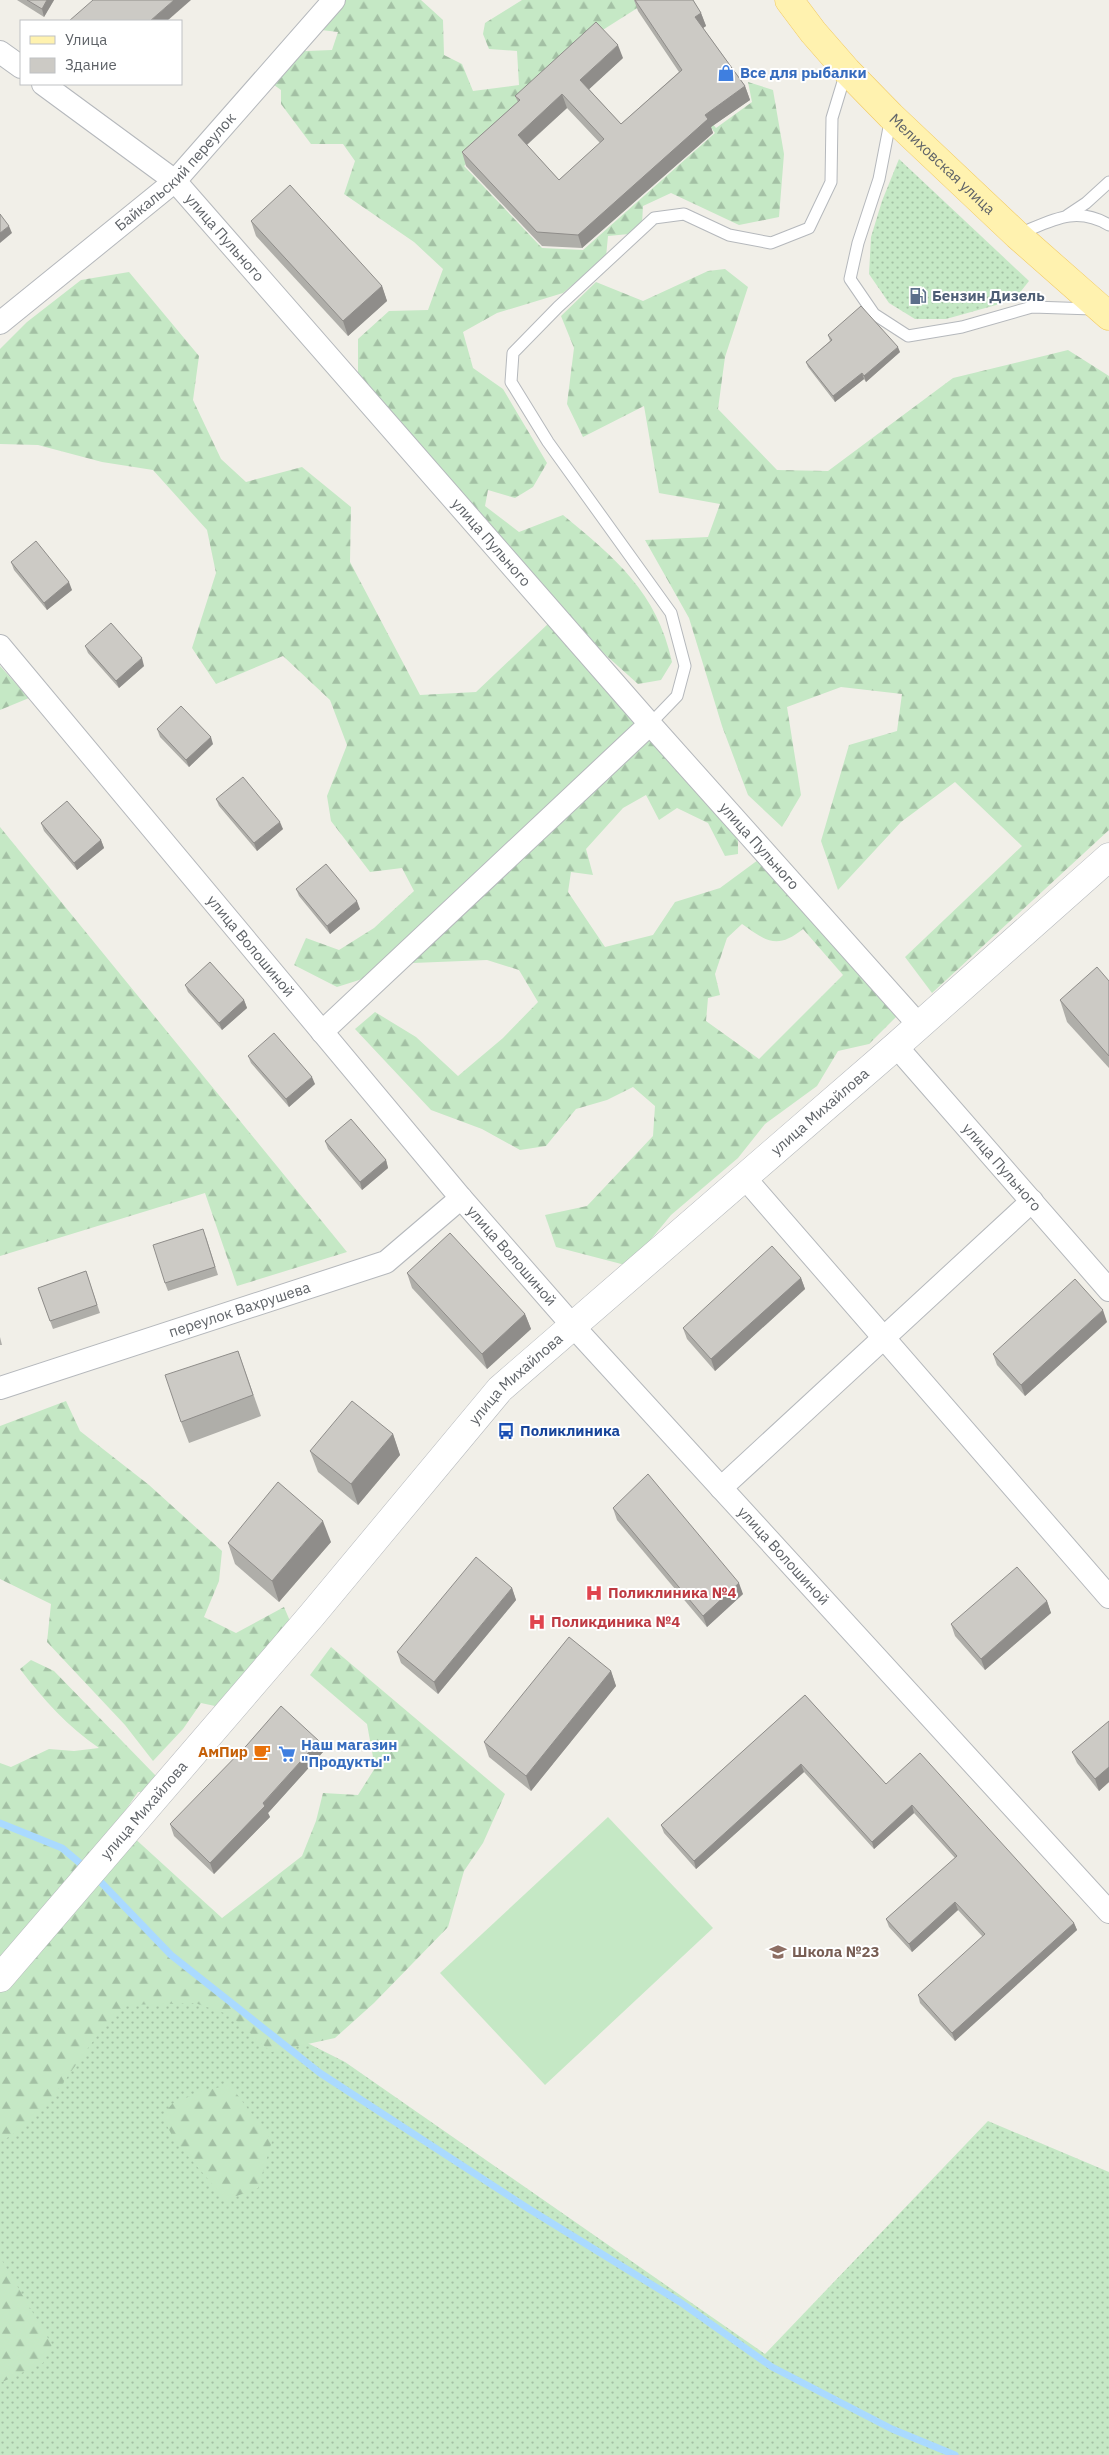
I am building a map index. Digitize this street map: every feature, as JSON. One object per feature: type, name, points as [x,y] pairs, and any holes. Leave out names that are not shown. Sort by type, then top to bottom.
[{"type":"main road","name":"Мелиховская улица","points":[[789,0],[813,32],[847,71],[891,116],[1016,235],[1106,312]]},
{"type":"street","name":"Байкальский переулок","points":[[0,323],[175,181],[334,0]]},
{"type":"street","points":[[0,52],[20,67]]},
{"type":"street","name":"улица Пульного","points":[[44,85],[175,181],[650,724],[918,1024]]},
{"type":"street","name":"улица Волошиной","points":[[0,646],[461,1198],[573,1326],[1109,1912]]},
{"type":"street","points":[[322,1032],[650,724]]},
{"type":"street","name":"улица Михайлова","points":[[0,1978],[89,1872],[312,1615],[500,1389],[896,1046],[918,1024],[1109,857]]},
{"type":"street","name":"улица Пульного","points":[[896,1046],[1109,1290]]},
{"type":"street","points":[[744,1177],[1109,1597]]},
{"type":"street","name":"переулок Вахрушева","points":[[0,1388],[386,1262],[461,1198]]},
{"type":"street","points":[[721,1488],[1032,1201]]},
{"type":"lane","points":[[650,724],[677,696],[685,666],[671,612],[553,450],[510,382],[513,353],[558,307],[654,218],[684,214],[729,235],[771,243],[809,228],[831,182],[832,118],[847,71]]},
{"type":"lane","points":[[891,116],[879,179],[850,279],[874,314],[908,336],[962,328],[1032,307],[1106,312]]},
{"type":"lane","points":[[1016,235],[1068,215],[1086,203],[1109,182]]},
{"type":"lane","points":[[1068,215],[1099,219],[1109,225]]},
{"type":"green space","points":[[336,0],[421,0],[443,20],[444,55],[462,64],[473,91],[519,85],[517,51],[489,49],[483,34],[485,23],[522,0],[650,0],[598,33],[464,166],[542,248],[583,250],[715,133],[702,115],[705,114],[716,128],[752,102],[748,82],[773,90],[784,154],[779,217],[739,225],[671,193],[643,206],[642,224],[629,234],[608,236],[606,257],[563,293],[497,313],[463,332],[473,368],[503,389],[547,463],[533,487],[515,498],[488,490],[485,506],[519,532],[563,515],[600,546],[631,578],[645,596],[656,616],[665,637],[672,662],[661,680],[638,684],[561,615],[496,546],[417,440],[358,382],[358,339],[389,311],[428,310],[443,269],[414,242],[344,194],[355,161],[343,144],[311,144],[281,104],[281,90],[263,77],[282,52],[332,50],[338,32],[313,29]]},
{"type":"green space","points":[[899,159],[1029,281],[1014,300],[946,319],[915,319],[889,303],[869,274],[871,237],[882,201]]},
{"type":"green space","points":[[725,269],[748,287],[725,357],[718,409],[777,470],[828,471],[953,378],[1068,350],[1109,376],[1109,830],[932,993],[905,957],[1022,846],[955,782],[901,822],[838,890],[821,841],[849,745],[897,731],[902,694],[841,687],[787,707],[801,795],[782,827],[748,795],[722,726],[689,618],[645,540],[708,537],[720,504],[659,493],[644,406],[583,437],[567,404],[574,348],[561,316],[596,282],[643,301],[708,271]]},
{"type":"green space","points":[[129,272],[199,356],[193,400],[221,459],[246,482],[302,467],[351,507],[350,562],[420,695],[476,692],[550,622],[738,834],[738,854],[725,856],[708,823],[677,808],[659,820],[646,795],[623,808],[586,849],[593,875],[571,872],[568,892],[605,947],[653,935],[675,902],[720,888],[758,860],[897,1016],[869,1044],[838,1051],[817,1086],[765,1124],[738,1158],[671,1215],[629,1266],[556,1247],[545,1215],[587,1206],[653,1136],[655,1106],[633,1087],[607,1100],[576,1109],[546,1146],[520,1150],[482,1129],[431,1110],[355,1029],[375,1012],[416,1037],[458,1076],[503,1038],[538,1002],[519,970],[487,960],[413,963],[337,987],[294,965],[306,938],[339,950],[374,928],[414,891],[402,868],[370,872],[331,821],[327,796],[347,745],[330,700],[283,656],[216,684],[192,648],[216,573],[207,530],[153,470],[102,462],[38,445],[0,444],[0,349],[27,322],[81,280]],"holes":[[[742,924],[765,939],[772,941],[779,941],[794,936],[803,929],[843,975],[759,1059],[706,1021],[708,998],[720,995],[715,974],[727,938]]]},
{"type":"green space","points":[[0,666],[29,698],[0,710]]},
{"type":"green space","points":[[0,827],[347,1252],[237,1286],[205,1193],[0,1256]]},
{"type":"green space","points":[[66,1401],[80,1431],[149,1485],[222,1551],[219,1581],[204,1617],[236,1633],[284,1607],[290,1621],[215,1706],[201,1703],[183,1729],[153,1761],[125,1725],[47,1642],[51,1604],[0,1579],[0,1426]]},
{"type":"green space","points":[[331,1647],[505,1794],[483,1843],[464,1871],[448,1927],[374,2003],[335,2038],[271,2052],[230,2015],[195,2003],[126,2005],[97,2036],[54,2095],[29,2121],[0,2142],[0,1993],[60,1918],[131,1835],[222,1918],[302,1856],[316,1821],[323,1793],[358,1795],[375,1768],[367,1724],[310,1675]]},
{"type":"green space","points":[[31,1660],[54,1671],[157,1777],[151,1792],[138,1792],[110,1833],[0,1970],[0,1763],[11,1767],[49,1749],[74,1751],[99,1748],[56,1712],[20,1669]]},
{"type":"green space","points":[[608,1817],[713,1928],[545,2085],[440,1973]]},
{"type":"green space","points":[[60,1918],[345,2062],[765,2354],[988,2121],[1109,2172],[1109,2455],[0,2455],[0,1993]]},
{"type":"green space","points":[[230,2085],[272,2141],[258,2188],[226,2200],[175,2141],[162,2116],[172,2104],[202,2091]]},
{"type":"green space","points":[[0,2257],[52,2345],[43,2363],[0,2383]]},
{"type":"building","points":[[27,0],[47,0],[42,9]]},
{"type":"building","points":[[93,0],[174,0],[151,20],[70,20]]},
{"type":"building","points":[[635,0],[693,0],[701,13],[695,17],[745,86],[705,115],[708,119],[578,235],[537,232],[462,152],[520,100],[515,96],[596,22],[618,45],[580,80],[621,124],[682,70]],"holes":[[[562,94],[604,139],[559,180],[518,135]]]},
{"type":"building","points":[[290,185],[382,286],[343,321],[251,221]]},
{"type":"building","points":[[0,214],[9,226],[0,233]]},
{"type":"building","points":[[861,306],[898,347],[864,376],[862,373],[833,396],[806,362],[832,340],[828,335]]},
{"type":"building","points":[[36,541],[69,582],[44,603],[11,562]]},
{"type":"building","points":[[111,623],[142,658],[116,681],[85,646]]},
{"type":"building","points":[[181,706],[211,737],[186,760],[157,729]]},
{"type":"building","points":[[243,777],[280,822],[254,843],[216,799]]},
{"type":"building","points":[[67,801],[101,840],[74,863],[41,823]]},
{"type":"building","points":[[326,864],[357,901],[327,926],[296,889]]},
{"type":"building","points":[[210,962],[244,1000],[219,1023],[185,985]]},
{"type":"building","points":[[1097,967],[1109,981],[1109,1056],[1060,1000]]},
{"type":"building","points":[[274,1033],[312,1077],[286,1099],[248,1056]]},
{"type":"building","points":[[351,1119],[386,1160],[360,1182],[325,1141]]},
{"type":"building","points":[[203,1229],[215,1267],[165,1283],[153,1245]]},
{"type":"building","points":[[450,1233],[525,1314],[482,1354],[407,1273]]},
{"type":"building","points":[[772,1246],[801,1278],[711,1359],[683,1328]]},
{"type":"building","points":[[86,1271],[97,1305],[50,1321],[38,1288]]},
{"type":"building","points":[[1075,1279],[1103,1310],[1021,1385],[993,1354]]},
{"type":"building","points":[[238,1351],[253,1395],[181,1422],[165,1375]]},
{"type":"building","points":[[352,1401],[393,1434],[351,1484],[310,1451]]},
{"type":"building","points":[[648,1474],[739,1583],[703,1616],[613,1508]]},
{"type":"building","points":[[278,1482],[323,1521],[272,1581],[228,1543]]},
{"type":"building","points":[[476,1557],[512,1588],[434,1682],[397,1652]]},
{"type":"building","points":[[1017,1567],[1047,1601],[981,1659],[951,1624]]},
{"type":"building","points":[[569,1637],[611,1671],[526,1776],[484,1742]]},
{"type":"building","points":[[805,1695],[886,1784],[920,1753],[1074,1923],[952,2033],[918,1995],[985,1934],[955,1902],[909,1944],[886,1919],[957,1856],[912,1805],[872,1842],[801,1764],[694,1861],[661,1825]]},
{"type":"building","points":[[281,1706],[319,1741],[263,1803],[265,1806],[210,1863],[170,1824],[247,1745]]},
{"type":"building","points":[[1109,1721],[1109,1767],[1095,1779],[1072,1752]]},
{"type":"waterway","points":[[0,1823],[62,1848],[87,1869]]},
{"type":"waterway","points":[[95,1876],[171,1955],[320,2073],[529,2209],[680,2302],[772,2367],[892,2429],[955,2455]]},
{"type":"place","name":"Все для рыбалки","points":[[726,73]]},
{"type":"place","name":"Бензин Дизель","points":[[918,296]]},
{"type":"place","name":"Поликлиника","points":[[506,1431]]},
{"type":"place","name":"Поликлиника №4","points":[[594,1593]]},
{"type":"place","name":"Поликдиника №4","points":[[537,1622]]},
{"type":"place","name":"АмПир","points":[[262,1752]]},
{"type":"place","name":"Наш магазин \"Продукты\"","points":[[287,1754]]},
{"type":"place","name":"Школа №23","points":[[778,1952]]}]
